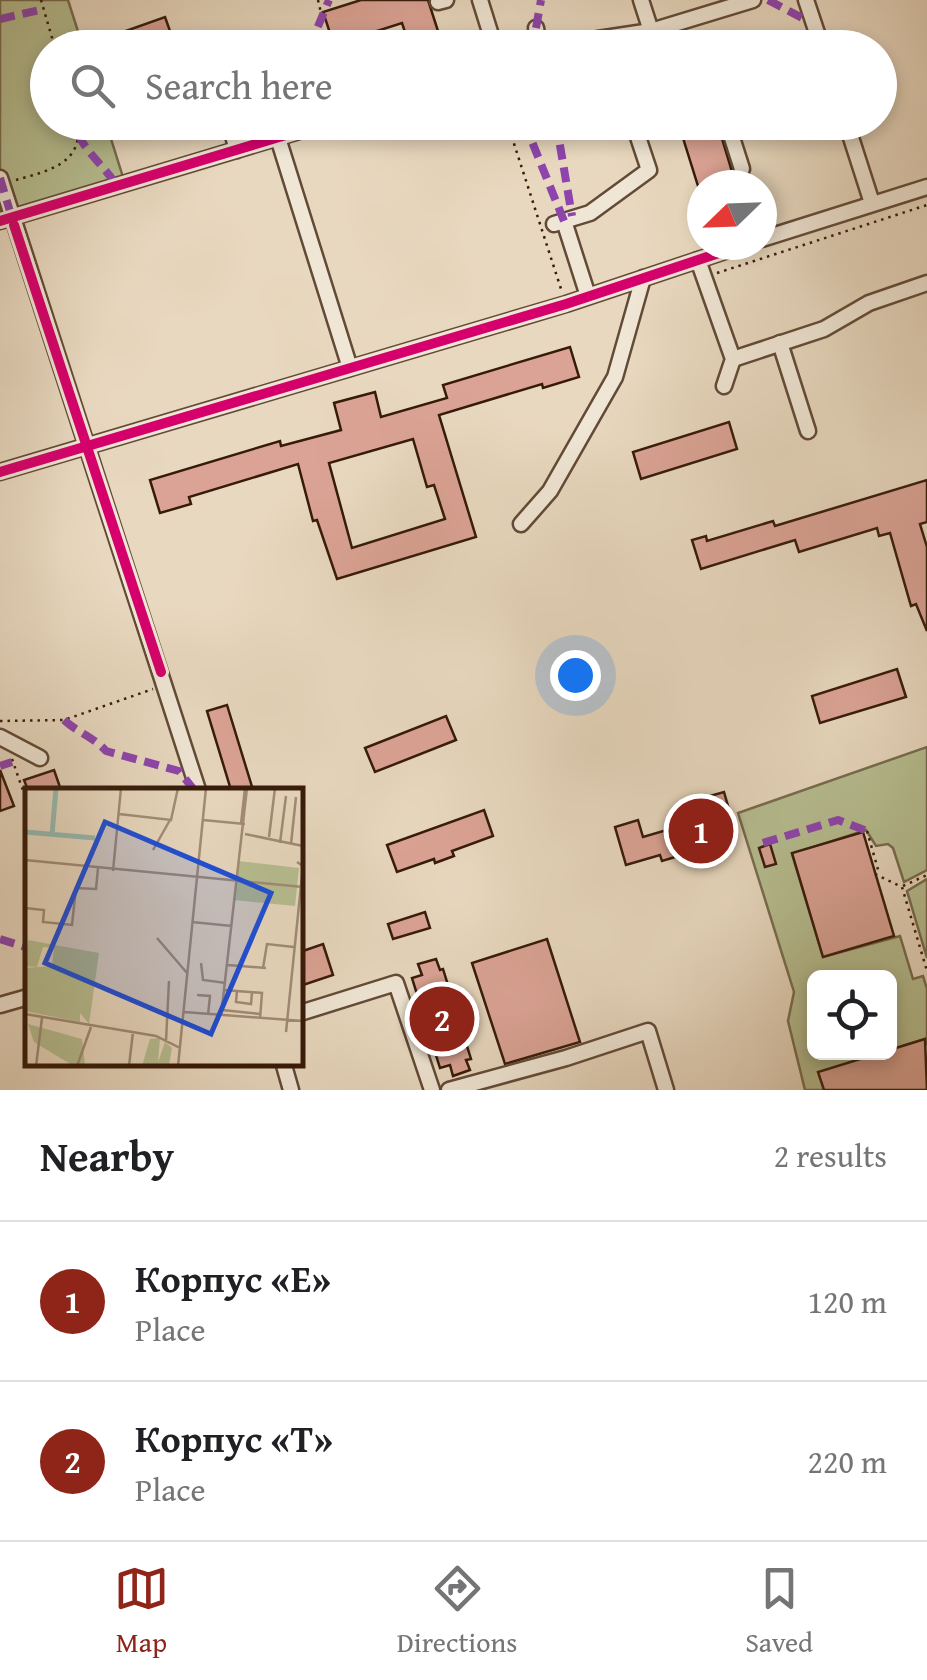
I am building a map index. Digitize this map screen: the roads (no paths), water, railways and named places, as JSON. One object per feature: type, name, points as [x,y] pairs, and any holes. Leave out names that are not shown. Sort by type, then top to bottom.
[{"type":"street","points":[[480,0],[489,30]]},
{"type":"street","points":[[641,0],[651,30]]},
{"type":"street","points":[[654,30],[753,0]]},
{"type":"street","points":[[806,0],[816,30]]},
{"type":"street","points":[[234,140],[237,150]]},
{"type":"street","points":[[9,221],[271,140]]},
{"type":"street","points":[[279,140],[350,368]]},
{"type":"street","points":[[588,296],[559,222],[590,212],[649,170],[639,140]]},
{"type":"street","points":[[733,140],[742,169]]},
{"type":"street","points":[[852,140],[872,203]]},
{"type":"street","points":[[1,181],[9,221],[87,446],[197,788]]},
{"type":"street","points":[[777,234],[927,187]]},
{"type":"street","points":[[0,472],[566,304],[698,260],[733,359],[724,386]]},
{"type":"street","points":[[520,524],[550,491],[615,376],[643,278]]},
{"type":"street","points":[[733,359],[824,329],[869,303],[927,282]]},
{"type":"street","points":[[780,344],[808,431]]},
{"type":"street","points":[[4,742],[40,758]]},
{"type":"street","points":[[302,1012],[396,983],[432,1090]]},
{"type":"street","points":[[0,1005],[25,997]]},
{"type":"street","points":[[449,1090],[566,1058],[648,1030],[666,1090]]},
{"type":"street","points":[[284,1065],[292,1090]]},
{"type":"place","name":"Корпус «Е»","points":[[701,831]]},
{"type":"place","name":"Корпус «Т»","points":[[442,1019]]}]
